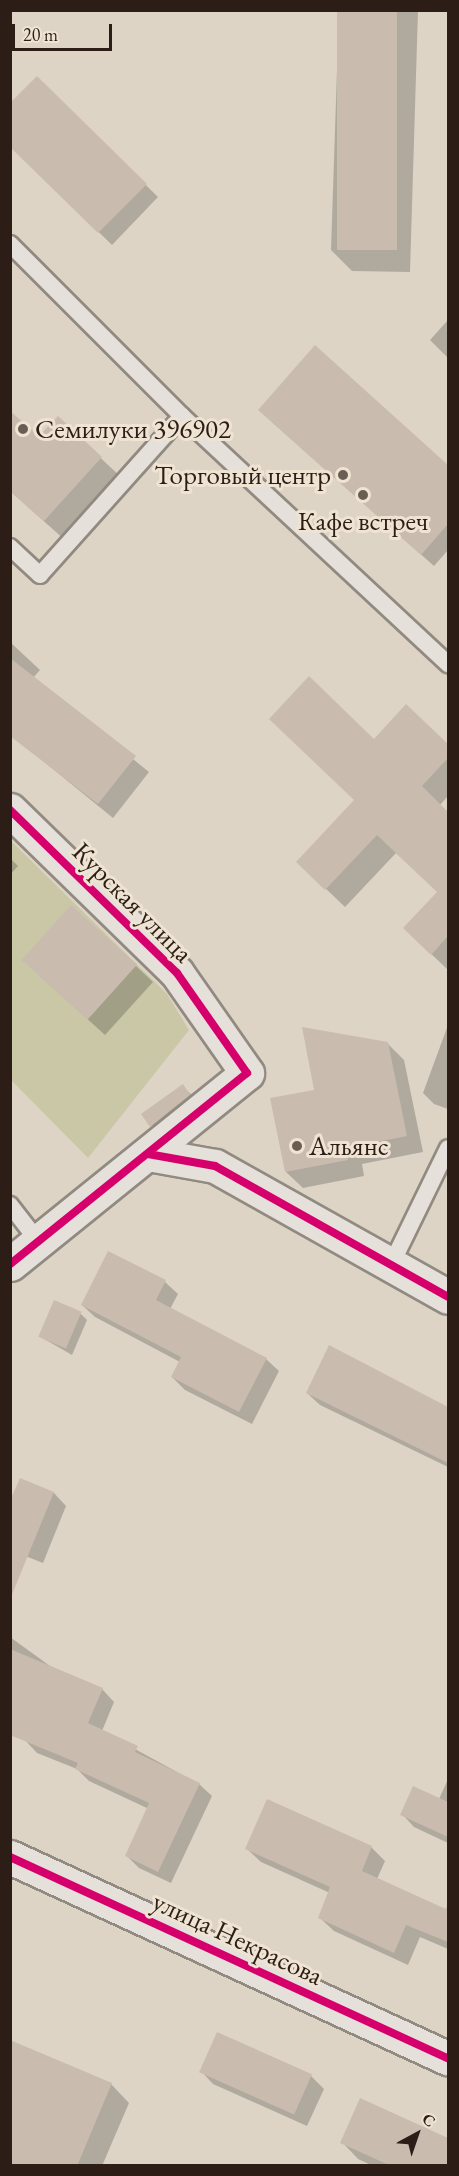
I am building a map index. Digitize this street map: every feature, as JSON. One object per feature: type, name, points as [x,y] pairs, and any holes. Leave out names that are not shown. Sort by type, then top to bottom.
[{"type":"street","name":"Курская улица","points":[[10,810],[177,973],[247,1073],[148,1154]]},
{"type":"street","points":[[10,1264],[148,1154],[215,1166],[448,1298]]},
{"type":"street","name":"улица Некрасова","points":[[10,1857],[448,2058]]},
{"type":"lane","points":[[10,244],[182,416],[448,664]]},
{"type":"lane","points":[[10,547],[40,575],[182,416]]},
{"type":"lane","points":[[390,1267],[448,1148]]},
{"type":"lane","points":[[10,1205],[38,1241]]},
{"type":"shaded area","points":[[10,840],[167,994],[189,1030],[88,1158],[11,1080]]},
{"type":"building","points":[[337,10],[397,10],[397,250],[337,250]]},
{"type":"building","points":[[37,76],[147,184],[98,233],[10,147],[10,103]]},
{"type":"building","points":[[315,345],[448,465],[448,524],[421,555],[258,410]]},
{"type":"building","points":[[10,411],[39,436],[58,416],[102,457],[44,521],[10,491]]},
{"type":"building","points":[[10,658],[136,756],[98,804],[10,736]]},
{"type":"building","points":[[309,676],[374,739],[406,704],[448,744],[448,758],[422,786],[448,812],[448,936],[431,955],[403,928],[437,892],[377,835],[325,890],[296,862],[354,800],[269,719]]},
{"type":"building","points":[[71,905],[137,965],[88,1020],[21,960]]},
{"type":"building","points":[[302,1027],[388,1042],[407,1136],[346,1148],[348,1160],[285,1172],[270,1098],[314,1090]]},
{"type":"building","points":[[183,1084],[190,1095],[150,1127],[141,1114]]},
{"type":"building","points":[[108,1251],[166,1280],[156,1300],[267,1358],[239,1412],[171,1377],[181,1357],[81,1305]]},
{"type":"building","points":[[54,1300],[82,1312],[66,1349],[38,1337]]},
{"type":"building","points":[[329,1345],[448,1407],[448,1463],[306,1393]]},
{"type":"building","points":[[20,1478],[54,1492],[11,1597],[10,1501]]},
{"type":"building","points":[[10,1649],[103,1688],[88,1723],[138,1746],[135,1752],[200,1783],[158,1872],[125,1856],[149,1803],[75,1769],[78,1763],[10,1735]]},
{"type":"building","points":[[413,1786],[448,1802],[448,1837],[400,1815]]},
{"type":"building","points":[[267,1799],[372,1846],[362,1871],[448,1910],[448,1942],[406,1925],[394,1953],[318,1918],[330,1887],[245,1849]]},
{"type":"building","points":[[217,2032],[312,2074],[294,2114],[199,2072]]},
{"type":"building","points":[[10,2040],[112,2083],[77,2166],[10,2166]]},
{"type":"building","points":[[360,2098],[448,2138],[448,2166],[391,2166],[340,2143]]},
{"type":"cycle path","points":[[10,810],[177,973],[247,1073],[10,1264]]},
{"type":"cycle path","points":[[148,1154],[215,1166],[448,1297]]},
{"type":"cycle path","points":[[10,1857],[448,2058]]},
{"type":"place","name":"Семилуки 396902","points":[[23,429]]},
{"type":"place","name":"Торговый центр","points":[[343,475]]},
{"type":"place","name":"Кафе встреч","points":[[363,495]]},
{"type":"place","name":"Альянс","points":[[297,1146]]}]
